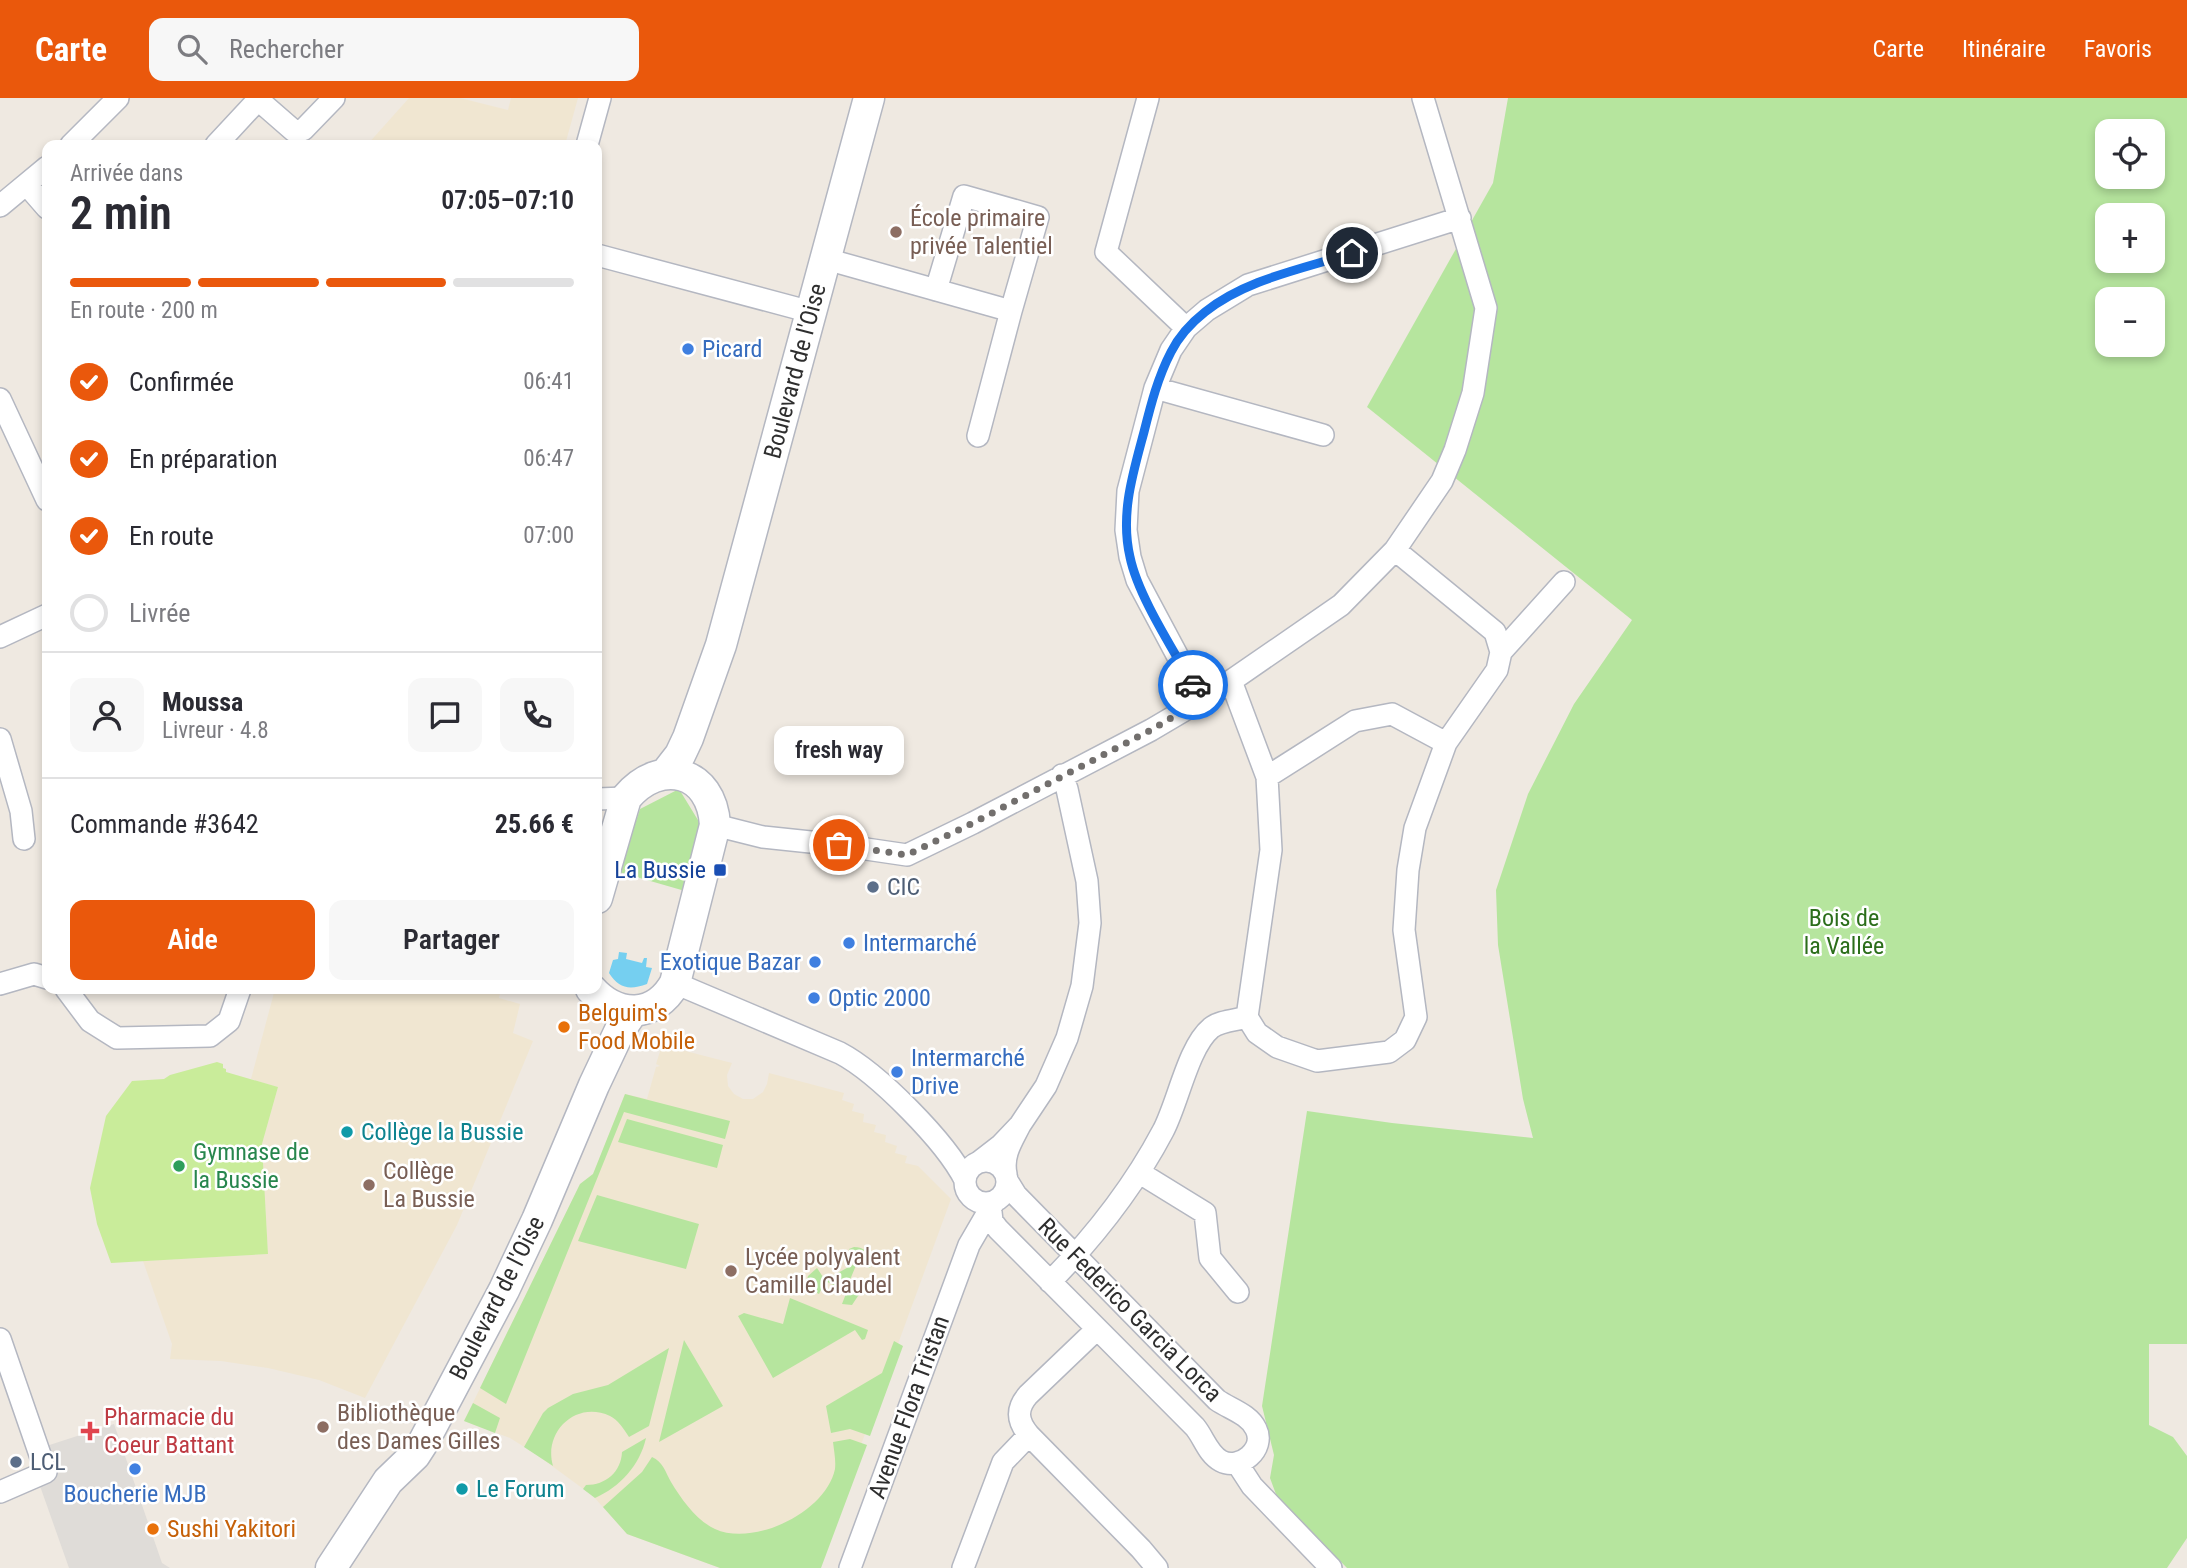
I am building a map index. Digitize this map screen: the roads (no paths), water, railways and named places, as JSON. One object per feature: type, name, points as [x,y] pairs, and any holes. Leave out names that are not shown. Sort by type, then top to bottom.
[{"type":"main road","name":"Boulevard de l'Oise","points":[[666,773],[680,755],[688,738],[721,645],[869,98]]},
{"type":"main road","name":"Boulevard de l'Oise","points":[[715,825],[712,806],[702,788],[701,753],[721,645]]},
{"type":"main road","points":[[602,881],[626,798],[645,780],[666,773],[686,776],[702,788]]},
{"type":"main road","points":[[596,994],[617,1008],[637,1011],[657,1004],[670,991],[675,983],[715,825]]},
{"type":"main road","name":"Boulevard de l'Oise","points":[[594,1085],[603,1023],[596,994]]},
{"type":"main road","name":"Boulevard de l'Oise","points":[[331,1568],[388,1480],[415,1455],[424,1441],[504,1290],[620,1030],[631,1013],[637,1011]]},
{"type":"street","points":[[76,140],[118,98]]},
{"type":"street","points":[[221,140],[255,103],[263,104],[295,131],[303,130],[334,98]]},
{"type":"street","points":[[588,140],[600,98]]},
{"type":"street","points":[[1148,98],[1106,252],[1186,328]]},
{"type":"street","points":[[715,825],[762,837],[907,855],[1151,730],[1201,700],[1341,605],[1395,550],[1442,481],[1455,450],[1473,393],[1486,308],[1423,98]]},
{"type":"street","points":[[0,206],[42,172]]},
{"type":"street","points":[[27,185],[42,202]]},
{"type":"street","points":[[936,290],[964,196],[1038,217],[1010,311],[978,436]]},
{"type":"street","points":[[1201,700],[1137,580],[1126,530],[1128,491],[1155,388],[1171,350],[1186,328],[1207,310],[1248,285],[1460,218]]},
{"type":"street","points":[[602,256],[811,312]]},
{"type":"street","points":[[826,259],[1010,311]]},
{"type":"street","points":[[1155,388],[1323,435]]},
{"type":"street","points":[[0,399],[42,489]]},
{"type":"street","points":[[1231,681],[1267,777],[1271,850],[1247,1017],[1257,1033],[1277,1047],[1317,1061],[1389,1052],[1405,1040],[1416,1017],[1404,930],[1408,870],[1415,828],[1446,743],[1497,670],[1501,652],[1495,632],[1395,550]]},
{"type":"street","points":[[1501,652],[1564,582]]},
{"type":"street","points":[[0,637],[42,617]]},
{"type":"street","points":[[1267,777],[1355,721],[1392,715],[1446,743]]},
{"type":"street","points":[[0,739],[21,811],[24,839]]},
{"type":"street","points":[[981,1188],[1004,1194],[1007,1178],[1006,1154],[1020,1125],[1046,1086],[1067,1038],[1082,986],[1090,923],[1087,881],[1062,775]]},
{"type":"street","points":[[602,799],[626,798]]},
{"type":"street","points":[[0,984],[34,974],[42,976]]},
{"type":"street","name":"Rue Federico Garcia Lorca","points":[[675,983],[855,1061],[873,1075],[981,1188],[998,1229],[1195,1427],[1213,1455],[1226,1463],[1237,1463],[1250,1456],[1256,1448],[1258,1436],[1253,1425],[1245,1416],[1217,1400],[1016,1195],[1007,1178]]},
{"type":"street","points":[[70,994],[90,1021],[117,1038],[210,1036],[229,1021],[238,994]]},
{"type":"street","points":[[1051,1282],[1075,1256],[1140,1173],[1165,1127],[1197,1046],[1212,1027],[1247,1017]]},
{"type":"street","points":[[981,1188],[1001,1145],[1020,1125]]},
{"type":"street","points":[[981,1188],[993,1162],[1007,1178]]},
{"type":"street","points":[[1140,1173],[1205,1213],[1210,1258],[1238,1292]]},
{"type":"street","name":"Avenue Flora Tristan","points":[[850,1568],[970,1242],[981,1188]]},
{"type":"street","name":"Rue Federico Garcia Lorca","points":[[970,1242],[987,1230],[998,1229]]},
{"type":"street","points":[[1097,1329],[1023,1400],[1018,1413],[1019,1420],[1028,1435],[1157,1568]]},
{"type":"street","points":[[0,1339],[46,1472],[0,1492]]},
{"type":"street","points":[[963,1568],[1003,1462],[1028,1435]]},
{"type":"street","name":"Rue Federico Garcia Lorca","points":[[1237,1463],[1252,1486],[1331,1568]]},
{"type":"water","points":[[619,952],[627,953],[626,959],[642,963],[644,958],[647,958],[646,967],[652,968],[647,984],[625,987],[613,978],[609,973],[613,960],[618,959]]},
{"type":"place","name":"École primaire privée Talentiel","points":[[896,232]]},
{"type":"place","name":"Picard","points":[[688,349]]},
{"type":"place","name":"fresh way","points":[[839,845]]},
{"type":"place","name":"La Bussie","points":[[720,870]]},
{"type":"place","name":"CIC","points":[[873,887]]},
{"type":"place","name":"Intermarché","points":[[849,943]]},
{"type":"place","name":"Exotique Bazar","points":[[815,962]]},
{"type":"place","name":"Optic 2000","points":[[814,998]]},
{"type":"place","name":"Belguim's Food Mobile","points":[[564,1027]]},
{"type":"place","name":"Intermarché Drive","points":[[897,1072]]},
{"type":"place","name":"Collège la Bussie","points":[[347,1132]]},
{"type":"place","name":"Gymnase de la Bussie","points":[[179,1166]]},
{"type":"place","name":"Collège La Bussie","points":[[369,1185]]},
{"type":"place","name":"Lycée polyvalent Camille Claudel","points":[[731,1271]]},
{"type":"place","name":"Bibliothèque des Dames Gilles","points":[[323,1427]]},
{"type":"place","name":"Pharmacie du Coeur Battant","points":[[90,1431]]},
{"type":"place","name":"LCL","points":[[16,1462]]},
{"type":"place","name":"Boucherie MJB","points":[[135,1469]]},
{"type":"place","name":"Le Forum","points":[[462,1489]]},
{"type":"place","name":"Sushi Yakitori","points":[[153,1529]]},
{"type":"park label","name":"Bois de la Vallée","points":[[1844,932]]}]
